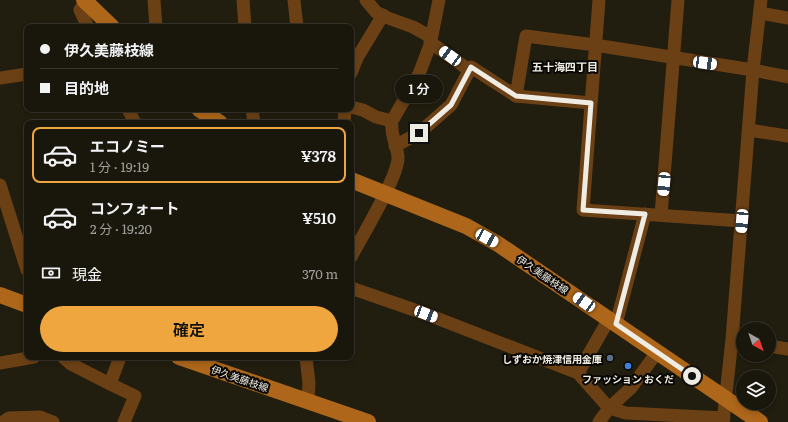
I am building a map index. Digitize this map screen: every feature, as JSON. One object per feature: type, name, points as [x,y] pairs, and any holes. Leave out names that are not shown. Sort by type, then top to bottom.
[{"type":"main road","points":[[85,1],[109,24]]},
{"type":"main road","points":[[204,112],[216,120]]},
{"type":"main road","name":"伊久美藤枝線","points":[[354,181],[466,226],[498,244],[760,422]]},
{"type":"main road","points":[[0,296],[24,304]]},
{"type":"main road","name":"伊久美藤枝線","points":[[188,360],[368,422]]},
{"type":"street","points":[[154,0],[156,24]]},
{"type":"street","points":[[243,0],[245,24]]},
{"type":"street","points":[[294,0],[297,24]]},
{"type":"street","points":[[366,0],[376,12],[413,27],[431,39],[469,70]]},
{"type":"street","points":[[354,251],[385,194],[396,167],[398,157],[391,129],[392,121],[395,113],[410,91],[419,74],[431,39],[439,0]]},
{"type":"street","points":[[599,0],[583,210],[742,221]]},
{"type":"street","points":[[661,215],[678,0]]},
{"type":"street","points":[[738,322],[742,221],[753,70],[761,0]]},
{"type":"street","points":[[85,1],[80,10],[87,24]]},
{"type":"street","points":[[760,13],[788,18]]},
{"type":"street","points":[[354,66],[383,15]]},
{"type":"street","points":[[516,96],[526,36],[595,45],[788,76]]},
{"type":"street","points":[[395,146],[419,133],[451,105],[471,67],[516,96],[591,103]]},
{"type":"street","points":[[0,78],[24,74]]},
{"type":"street","points":[[354,108],[363,110],[376,117],[392,121]]},
{"type":"street","points":[[749,130],[788,136]]},
{"type":"street","points":[[0,185],[24,261]]},
{"type":"street","points":[[578,374],[612,322],[645,214]]},
{"type":"street","points":[[354,289],[426,314],[578,374],[609,408],[626,413],[724,420],[726,400],[736,345]]},
{"type":"street","points":[[776,347],[788,349]]},
{"type":"street","points":[[599,422],[609,408],[631,388],[657,352]]},
{"type":"street","points":[[0,363],[24,359]]},
{"type":"street","points":[[66,360],[71,364],[135,396],[124,422]]},
{"type":"street","points":[[110,384],[119,360]]},
{"type":"street","points":[[306,360],[309,383],[308,402]]},
{"type":"street","points":[[3,422],[9,418],[40,417],[53,422]]},
{"type":"place","name":"しずおか焼津信用金庫","points":[[610,358]]},
{"type":"place","name":"ファッション おくだ","points":[[628,366]]},
{"type":"district","name":"五十海四丁目","points":[[565,66]]},
{"type":"route","points":[[419,133],[451,105],[471,67],[516,96],[591,103],[583,210],[645,214],[616,324],[692,376]]}]
